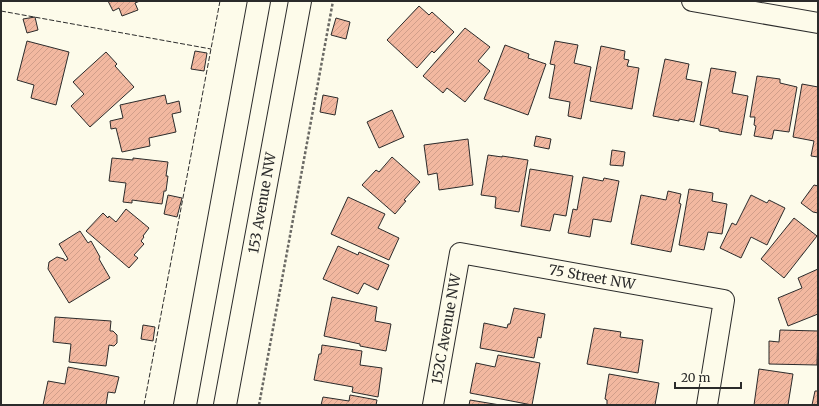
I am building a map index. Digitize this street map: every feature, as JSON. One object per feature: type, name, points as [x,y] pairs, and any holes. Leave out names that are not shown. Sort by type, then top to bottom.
[{"type":"main road","points":[[185,405],[258,1]]},
{"type":"main road","name":"153 Avenue NW","points":[[225,405],[300,1]]},
{"type":"street","points":[[692,1],[818,23]]},
{"type":"street","name":"75 Street NW","points":[[460,253],[724,300],[707,405]]},
{"type":"street","name":"152C Avenue NW","points":[[433,405],[460,253]]},
{"type":"path","points":[[259,405],[333,1]]},
{"type":"building","points":[[108,1],[140,1],[135,3],[138,10],[122,16],[119,8],[113,11]]},
{"type":"building","points":[[419,6],[429,15],[432,12],[454,32],[434,53],[432,51],[417,68],[387,40]]},
{"type":"building","points":[[35,17],[38,30],[27,33],[23,19]]},
{"type":"building","points":[[336,18],[350,22],[346,39],[331,35]]},
{"type":"building","points":[[465,28],[490,47],[478,61],[490,71],[465,102],[447,88],[443,93],[423,76]]},
{"type":"building","points":[[27,41],[69,52],[56,105],[31,98],[34,85],[17,80]]},
{"type":"building","points":[[555,41],[578,45],[574,63],[591,67],[581,119],[568,116],[570,102],[549,98],[555,65],[550,64]]},
{"type":"building","points":[[505,45],[529,54],[528,58],[546,64],[528,115],[484,99]]},
{"type":"building","points":[[601,46],[625,51],[624,59],[629,60],[627,66],[639,68],[632,109],[590,101]]},
{"type":"building","points":[[195,51],[207,53],[204,71],[191,69]]},
{"type":"building","points":[[106,52],[117,64],[115,66],[134,87],[90,127],[71,106],[84,94],[73,82]]},
{"type":"building","points":[[665,59],[689,64],[686,79],[702,82],[694,122],[653,116]]},
{"type":"building","points":[[711,68],[736,72],[732,93],[748,96],[741,135],[719,131],[719,129],[700,125]]},
{"type":"building","points":[[757,76],[780,79],[780,83],[797,87],[789,132],[774,130],[772,139],[754,136],[756,126],[754,125],[755,117],[750,117]]},
{"type":"building","points":[[802,84],[818,87],[818,157],[811,156],[814,141],[793,137]]},
{"type":"building","points":[[165,95],[167,104],[179,101],[181,112],[172,114],[176,132],[149,138],[150,146],[122,152],[116,128],[111,129],[110,121],[123,118],[120,105]]},
{"type":"building","points":[[323,95],[338,98],[335,115],[320,112]]},
{"type":"building","points":[[392,110],[404,137],[379,148],[367,122]]},
{"type":"building","points":[[536,136],[551,139],[549,149],[534,146]]},
{"type":"building","points":[[468,139],[473,185],[439,190],[437,173],[428,175],[424,145]]},
{"type":"building","points":[[612,150],[625,152],[623,166],[610,165]]},
{"type":"building","points":[[488,155],[528,160],[519,212],[495,208],[496,197],[481,195]]},
{"type":"building","points":[[392,157],[420,182],[404,200],[406,201],[395,214],[362,185],[376,170],[379,172]]},
{"type":"building","points":[[112,158],[133,160],[133,158],[168,162],[166,191],[164,191],[162,204],[132,200],[132,203],[123,202],[126,183],[109,181]]},
{"type":"building","points":[[530,169],[573,176],[566,216],[554,214],[550,231],[521,226]]},
{"type":"building","points":[[583,177],[603,181],[604,178],[619,181],[611,222],[593,219],[590,237],[568,233],[573,209],[577,210]]},
{"type":"building","points":[[814,185],[818,186],[818,213],[813,212],[801,203]]},
{"type":"building","points":[[689,189],[713,193],[712,201],[727,204],[722,234],[708,232],[704,250],[679,245]]},
{"type":"building","points":[[668,191],[681,194],[679,203],[681,204],[671,252],[631,244],[641,195],[666,200]]},
{"type":"building","points":[[168,195],[182,198],[177,217],[164,214]]},
{"type":"building","points":[[751,195],[767,203],[769,200],[785,208],[767,245],[751,237],[741,258],[720,248],[732,223],[736,225]]},
{"type":"building","points":[[348,197],[385,214],[378,228],[399,238],[389,260],[331,234]]},
{"type":"building","points":[[126,209],[149,228],[141,241],[144,244],[134,255],[138,258],[129,268],[86,231],[103,213],[108,218],[109,216],[116,222]]},
{"type":"building","points":[[794,218],[817,236],[784,278],[761,259]]},
{"type":"building","points":[[80,231],[88,243],[91,241],[110,278],[69,303],[48,269],[49,262],[57,257],[64,259],[65,261],[68,259],[59,244]]},
{"type":"building","points":[[338,246],[358,255],[359,252],[389,265],[378,290],[364,283],[358,294],[323,279]]},
{"type":"building","points":[[818,269],[818,314],[788,326],[778,298],[802,288],[798,278]]},
{"type":"building","points":[[332,297],[377,307],[375,321],[391,324],[386,351],[360,346],[360,344],[324,336]]},
{"type":"building","points":[[514,308],[545,314],[541,338],[538,337],[534,358],[480,348],[484,323],[507,328],[508,324],[510,324]]},
{"type":"building","points":[[55,317],[111,321],[110,331],[113,331],[117,335],[117,343],[114,346],[109,345],[106,366],[69,362],[71,344],[53,342]]},
{"type":"building","points":[[143,325],[155,327],[153,341],[141,339]]},
{"type":"building","points":[[594,328],[621,332],[620,337],[643,340],[638,373],[587,364]]},
{"type":"building","points":[[780,330],[818,331],[817,365],[769,364],[769,341],[779,342]]},
{"type":"building","points":[[322,345],[362,351],[360,365],[382,368],[378,397],[352,392],[353,387],[314,380]]},
{"type":"building","points":[[498,355],[540,363],[532,405],[470,393],[476,363],[495,367]]},
{"type":"building","points":[[68,367],[119,377],[115,393],[108,392],[106,405],[43,405],[48,381],[65,384]]},
{"type":"building","points":[[759,369],[793,374],[788,405],[754,405]]},
{"type":"building","points":[[609,374],[659,383],[655,405],[607,405],[607,400],[605,399]]},
{"type":"building","points":[[815,391],[818,391],[818,405],[812,405]]},
{"type":"building","points":[[350,395],[377,400],[376,405],[321,405],[323,397],[349,401]]},
{"type":"building","points":[[470,400],[500,405],[469,405]]},
{"type":"fence","points":[[144,405],[220,1]]},
{"type":"fence","points":[[1,11],[211,49]]}]
